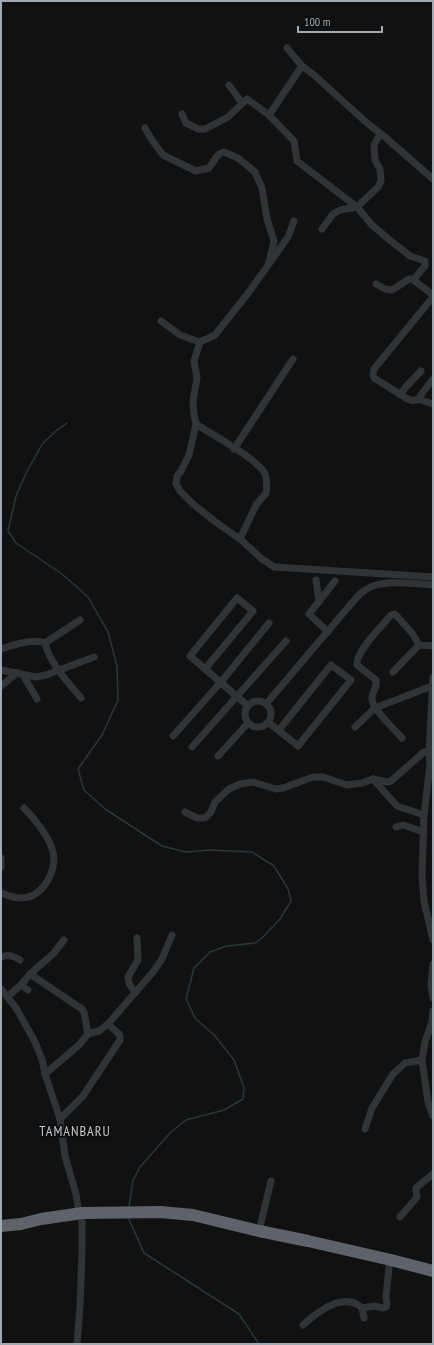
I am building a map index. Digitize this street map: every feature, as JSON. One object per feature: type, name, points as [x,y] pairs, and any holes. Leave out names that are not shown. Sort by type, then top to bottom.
[{"type":"highway","points":[[1,1226],[21,1224],[41,1219],[80,1213],[160,1212],[193,1215],[433,1271]]},
{"type":"street","points":[[287,48],[302,66],[433,179]]},
{"type":"street","points":[[269,115],[302,66]]},
{"type":"street","points":[[229,85],[242,103]]},
{"type":"street","points":[[182,114],[186,123],[198,129],[205,129],[228,117],[247,99],[269,115],[294,141],[297,161],[357,207],[386,237],[410,256],[425,261],[425,266],[414,279],[409,279],[392,290],[376,284]]},
{"type":"street","points":[[145,128],[164,155],[196,171],[209,168],[217,156],[224,152],[238,158],[255,172],[262,188],[267,219],[274,241],[268,266]]},
{"type":"street","points":[[322,230],[334,214],[340,210],[357,207],[378,187],[381,181],[380,169],[375,160],[374,145],[380,134]]},
{"type":"street","points":[[161,321],[180,335],[200,342],[215,335],[249,292],[288,237],[294,220]]},
{"type":"street","points":[[414,279],[433,296],[374,369],[373,374],[374,378],[400,395],[411,400],[416,401],[418,399],[433,404]]},
{"type":"street","points":[[200,342],[194,361],[197,378],[193,401],[196,424],[189,454],[177,476],[176,484],[180,491],[193,504],[240,539],[262,559],[274,567],[433,577]]},
{"type":"street","points":[[234,448],[293,359]]},
{"type":"street","points":[[400,395],[421,371]]},
{"type":"street","points":[[418,399],[432,380]]},
{"type":"street","points":[[196,424],[250,459],[262,470],[265,475],[267,486],[266,493],[256,505],[240,539]]},
{"type":"street","points":[[316,580],[319,602]]},
{"type":"street","points":[[328,632],[308,614],[335,581]]},
{"type":"street","points":[[266,704],[356,598],[366,589],[378,584],[395,583],[433,585]]},
{"type":"street","points":[[206,669],[253,611],[237,598],[190,656],[248,706]]},
{"type":"street","points":[[402,738],[375,708],[372,699],[377,682],[376,680],[356,663],[361,651],[391,615],[395,614],[412,633],[419,645]]},
{"type":"street","points":[[44,643],[80,620]]},
{"type":"street","points":[[173,736],[221,682],[269,623]]},
{"type":"street","points":[[1,649],[29,641],[40,641],[44,643]]},
{"type":"street","points":[[192,747],[238,697],[286,641]]},
{"type":"street","points":[[44,643],[46,650],[59,671],[81,698]]},
{"type":"street","points":[[419,645],[433,646]]},
{"type":"street","points":[[394,672],[419,645]]},
{"type":"street","points":[[1,670],[36,677],[59,671],[94,657]]},
{"type":"street","points":[[268,722],[298,746],[351,680],[331,665],[279,730]]},
{"type":"street","points":[[1,686],[20,674]]},
{"type":"street","points":[[20,674],[37,699]]},
{"type":"street","points":[[433,677],[431,748],[424,815],[422,875],[424,901],[432,930],[433,940]]},
{"type":"street","points":[[354,727],[375,708],[432,686]]},
{"type":"street","points":[[257,701],[266,704],[269,707],[271,714],[265,726],[258,728],[248,723],[245,715],[248,706],[257,701]]},
{"type":"street","points":[[218,756],[248,723]]},
{"type":"street","points":[[185,812],[197,818],[205,818],[211,812],[215,802],[228,789],[240,784],[253,782],[276,789],[283,788],[313,777],[323,777],[347,785],[362,783],[373,779],[391,782],[424,752],[431,748]]},
{"type":"street","points":[[373,779],[397,806],[424,815]]},
{"type":"street","points":[[1,893],[17,899],[28,897],[39,891],[49,878],[54,863],[53,851],[47,838],[31,815],[24,808]]},
{"type":"street","points":[[396,827],[403,825],[424,832]]},
{"type":"street","points":[[1,858],[1,867]]},
{"type":"street","points":[[45,1074],[79,1045],[88,1034],[99,1031],[108,1024],[153,972],[162,959],[172,935]]},
{"type":"street","points":[[135,993],[129,984],[128,977],[138,960],[137,938]]},
{"type":"street","points":[[7,997],[53,954],[64,940]]},
{"type":"street","points":[[1,957],[6,955],[20,960]]},
{"type":"street","points":[[433,964],[431,985],[433,998]]},
{"type":"street","points":[[30,974],[82,1009],[84,1012],[88,1034]]},
{"type":"street","points":[[21,985],[28,990]]},
{"type":"street","points":[[1,989],[16,1008],[34,1040],[42,1058],[45,1074],[60,1119],[65,1156],[80,1213],[82,1251],[77,1344]]},
{"type":"street","points":[[433,1011],[432,1022],[425,1042],[422,1060],[428,1102],[433,1116]]},
{"type":"street","points":[[60,1119],[83,1096],[120,1040],[120,1035],[108,1024]]},
{"type":"street","points":[[365,1129],[372,1108],[393,1074],[405,1063],[422,1060]]},
{"type":"street","points":[[400,1217],[417,1198],[416,1188],[433,1174]]},
{"type":"street","points":[[259,1231],[271,1181]]},
{"type":"street","points":[[362,1308],[374,1306],[383,1308],[386,1307],[389,1267],[391,1260]]},
{"type":"street","points":[[303,1325],[315,1314],[328,1307],[346,1301],[354,1302],[362,1308],[364,1318]]},
{"type":"waterway","points":[[67,423],[43,443],[27,471],[16,496],[8,531],[16,543],[62,574],[88,597],[108,632],[117,666],[118,700],[102,735],[78,769],[84,790],[105,809],[162,846],[186,852],[209,850],[252,852],[274,866],[288,889],[291,901],[280,919],[262,938],[255,943],[227,946],[210,952],[194,968],[186,999],[195,1018],[215,1036],[234,1060],[244,1088],[243,1099],[224,1110],[186,1120],[170,1133],[140,1167],[133,1180],[129,1207]]},
{"type":"waterway","points":[[128,1217],[144,1253],[239,1314],[259,1344]]},
{"type":"district","name":"TAMANBARU","points":[[75,1131]]}]
